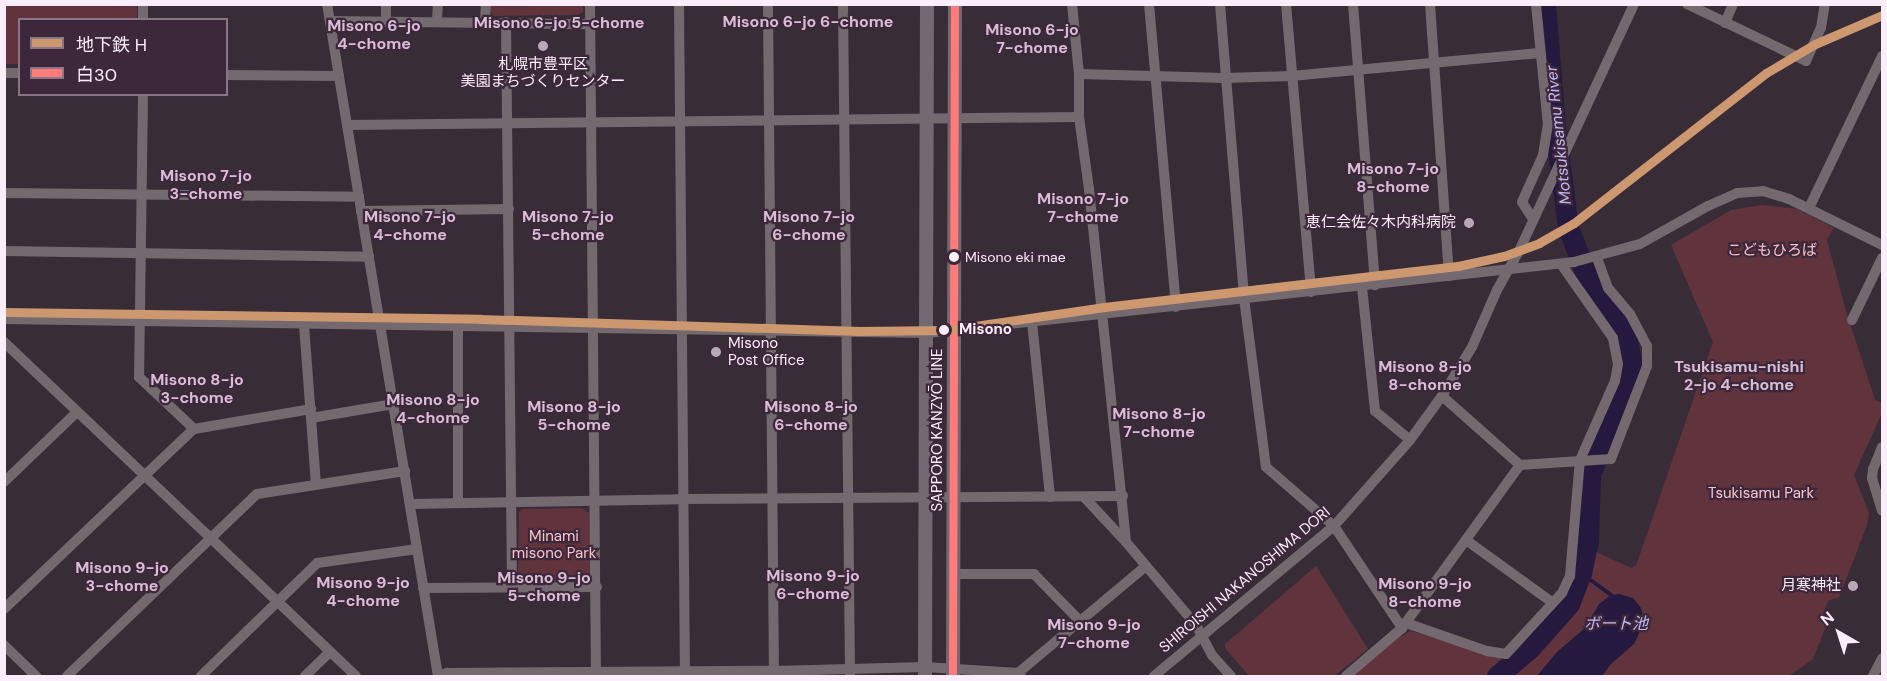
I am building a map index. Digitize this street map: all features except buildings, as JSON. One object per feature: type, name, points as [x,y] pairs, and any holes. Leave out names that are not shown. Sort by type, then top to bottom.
[{"type":"main road","name":"SAPPORO KANZYŌ LINE","points":[[925,672],[927,4]]},
{"type":"main road","name":"SAPPORO KANZYŌ LINE","points":[[953,672],[955,4]]},
{"type":"street","points":[[327,4],[438,676],[447,673],[925,672],[1019,675],[1146,566]]},
{"type":"street","points":[[386,4],[386,21]]},
{"type":"street","points":[[437,21],[438,4]]},
{"type":"street","points":[[485,22],[486,4]]},
{"type":"street","points":[[590,4],[596,673]]},
{"type":"street","points":[[679,4],[685,674]]},
{"type":"street","points":[[768,4],[774,674]]},
{"type":"street","points":[[843,4],[850,673]]},
{"type":"street","points":[[1072,4],[1079,74],[1079,117],[1123,496],[1126,542]]},
{"type":"street","points":[[1149,4],[1176,307]]},
{"type":"street","points":[[1220,4],[1244,298],[1266,467],[1334,526],[1404,626],[1486,651],[1506,654],[1562,593],[1570,576],[1584,460],[1615,381],[1618,364],[1613,338],[1561,264]]},
{"type":"street","points":[[1286,4],[1311,292]]},
{"type":"street","points":[[1353,4],[1375,285]]},
{"type":"street","points":[[1430,4],[1449,276]]},
{"type":"street","points":[[1533,219],[1522,202],[1543,155],[1548,125],[1536,4]]},
{"type":"street","name":"SHIROISHI NAKANOSHIMA DORI","points":[[1154,676],[1334,526],[1410,440],[1442,396],[1472,347],[1634,4]]},
{"type":"street","points":[[1687,4],[1806,61],[1821,28],[1825,4]]},
{"type":"street","points":[[1725,23],[1733,4]]},
{"type":"street","points":[[330,21],[589,24]]},
{"type":"street","points":[[506,22],[513,588]]},
{"type":"street","points":[[1079,74],[1156,74],[1225,78],[1291,76],[1540,53]]},
{"type":"street","points":[[1809,208],[1882,56]]},
{"type":"street","points":[[228,75],[339,76]]},
{"type":"street","points":[[143,96],[140,377],[194,429]]},
{"type":"street","points":[[347,125],[1079,117]]},
{"type":"street","points":[[4,319],[771,333],[927,333],[1574,262],[1640,244],[1708,206],[1737,193],[1763,191],[1809,208],[1882,245]]},
{"type":"street","points":[[4,193],[359,197]]},
{"type":"street","points":[[361,211],[509,209]]},
{"type":"street","points":[[4,251],[369,257]]},
{"type":"street","points":[[1442,396],[1520,465],[1611,459],[1647,366],[1647,346],[1630,314],[1608,288],[1594,258]]},
{"type":"street","points":[[1852,320],[1882,258]]},
{"type":"street","points":[[1362,287],[1375,411],[1410,440]]},
{"type":"street","points":[[1032,322],[1050,497]]},
{"type":"street","points":[[304,325],[316,484]]},
{"type":"street","points":[[458,327],[458,503]]},
{"type":"street","points":[[4,342],[356,676]]},
{"type":"street","points":[[4,609],[194,429],[394,404]]},
{"type":"street","points":[[4,482],[77,412]]},
{"type":"street","points":[[1882,447],[1873,469],[1872,478],[1882,510]]},
{"type":"street","points":[[1346,676],[1404,626],[1520,465]]},
{"type":"street","points":[[67,676],[257,494],[405,471]]},
{"type":"street","points":[[410,504],[683,499],[926,497],[955,499],[1123,496]]},
{"type":"street","points":[[1084,497],[1126,542],[1196,625],[1202,637],[1231,676]]},
{"type":"street","points":[[1466,540],[1553,603]]},
{"type":"street","points":[[201,676],[317,563],[417,549]]},
{"type":"street","points":[[955,574],[1034,574],[1080,621]]},
{"type":"street","points":[[423,588],[597,587]]},
{"type":"street","points":[[4,645],[36,676]]},
{"type":"street","points":[[305,676],[330,652]]},
{"type":"street","points":[[1873,676],[1882,658]]},
{"type":"green space","points":[[5,4],[137,5],[137,18],[18,18],[18,64],[5,64]]},
{"type":"green space","points":[[489,5],[583,5],[583,12],[577,15],[493,16]]},
{"type":"green space","name":"Tsukisamu Park","points":[[1762,205],[1797,209],[1834,228],[1827,240],[1846,311],[1875,400],[1882,403],[1882,413],[1854,475],[1869,513],[1867,525],[1839,598],[1829,600],[1823,613],[1830,616],[1813,659],[1789,676],[1350,676],[1393,640],[1411,631],[1507,660],[1558,605],[1575,574],[1579,544],[1631,568],[1636,566],[1713,342],[1671,245],[1731,210]]},
{"type":"green space","name":"Minami misono Park","points":[[582,508],[589,513],[591,576],[586,581],[518,581],[519,512],[522,509]]},
{"type":"green space","points":[[1316,566],[1368,649],[1334,676],[1249,676],[1225,648],[1225,644]]},
{"type":"water","name":"ボート池","points":[[1619,594],[1633,598],[1641,608],[1644,623],[1634,644],[1611,664],[1602,676],[1537,676],[1557,652],[1586,627],[1599,604],[1611,595]]},
{"type":"waterway","name":"Motsukisamu River","points":[[1497,676],[1530,648],[1569,604],[1581,573],[1588,539],[1590,474],[1623,397],[1632,364],[1625,330],[1589,282],[1568,227],[1555,128],[1545,4]]},
{"type":"waterway","points":[[1581,573],[1611,595]]},
{"type":"metro line","name":"H","points":[[4,312],[480,319],[859,331],[947,330],[1104,307],[1458,266],[1504,256],[1539,243],[1574,223],[1766,73],[1815,44],[1882,15]]},
{"type":"transit line","name":"白30","points":[[953,676],[955,4]]},
{"type":"place","name":"札幌市豊平区 美園まちづくりセンター","points":[[543,46]]},
{"type":"place","name":"恵仁会佐々木内科病院","points":[[1469,223]]},
{"type":"place","name":"Misono eki mae","points":[[954,257]]},
{"type":"place","name":"Misono","points":[[944,330]]},
{"type":"place","name":"Misono Post Office","points":[[716,352]]},
{"type":"place","name":"月寒神社","points":[[1853,586]]},
{"type":"district","name":"Misono 6-jo 6-chome","points":[[808,22]]},
{"type":"district","name":"Misono 6-jo 5-chome","points":[[559,23]]},
{"type":"district","name":"Misono 6-jo 4-chome","points":[[374,35]]},
{"type":"district","name":"Misono 6-jo 7-chome","points":[[1032,39]]},
{"type":"district","name":"Misono 7-jo 8-chome","points":[[1393,178]]},
{"type":"district","name":"Misono 7-jo 3-chome","points":[[206,185]]},
{"type":"district","name":"Misono 7-jo 7-chome","points":[[1083,208]]},
{"type":"district","name":"Misono 7-jo 4-chome","points":[[410,226]]},
{"type":"district","name":"Misono 7-jo 5-chome","points":[[568,226]]},
{"type":"district","name":"Misono 7-jo 6-chome","points":[[809,226]]},
{"type":"district","name":"Misono 8-jo 8-chome","points":[[1425,376]]},
{"type":"district","name":"Tsukisamu-nishi 2-jo 4-chome","points":[[1739,376]]},
{"type":"district","name":"Misono 8-jo 3-chome","points":[[197,389]]},
{"type":"district","name":"Misono 8-jo 4-chome","points":[[433,409]]},
{"type":"district","name":"Misono 8-jo 5-chome","points":[[574,416]]},
{"type":"district","name":"Misono 8-jo 6-chome","points":[[811,416]]},
{"type":"district","name":"Misono 8-jo 7-chome","points":[[1159,423]]},
{"type":"district","name":"Misono 9-jo 3-chome","points":[[122,577]]},
{"type":"district","name":"Misono 9-jo 6-chome","points":[[813,585]]},
{"type":"district","name":"Misono 9-jo 5-chome","points":[[544,587]]},
{"type":"district","name":"Misono 9-jo 4-chome","points":[[363,592]]},
{"type":"district","name":"Misono 9-jo 8-chome","points":[[1425,593]]},
{"type":"district","name":"Misono 9-jo 7-chome","points":[[1094,634]]},
{"type":"park label","name":"こどもひろば","points":[[1772,251]]}]
